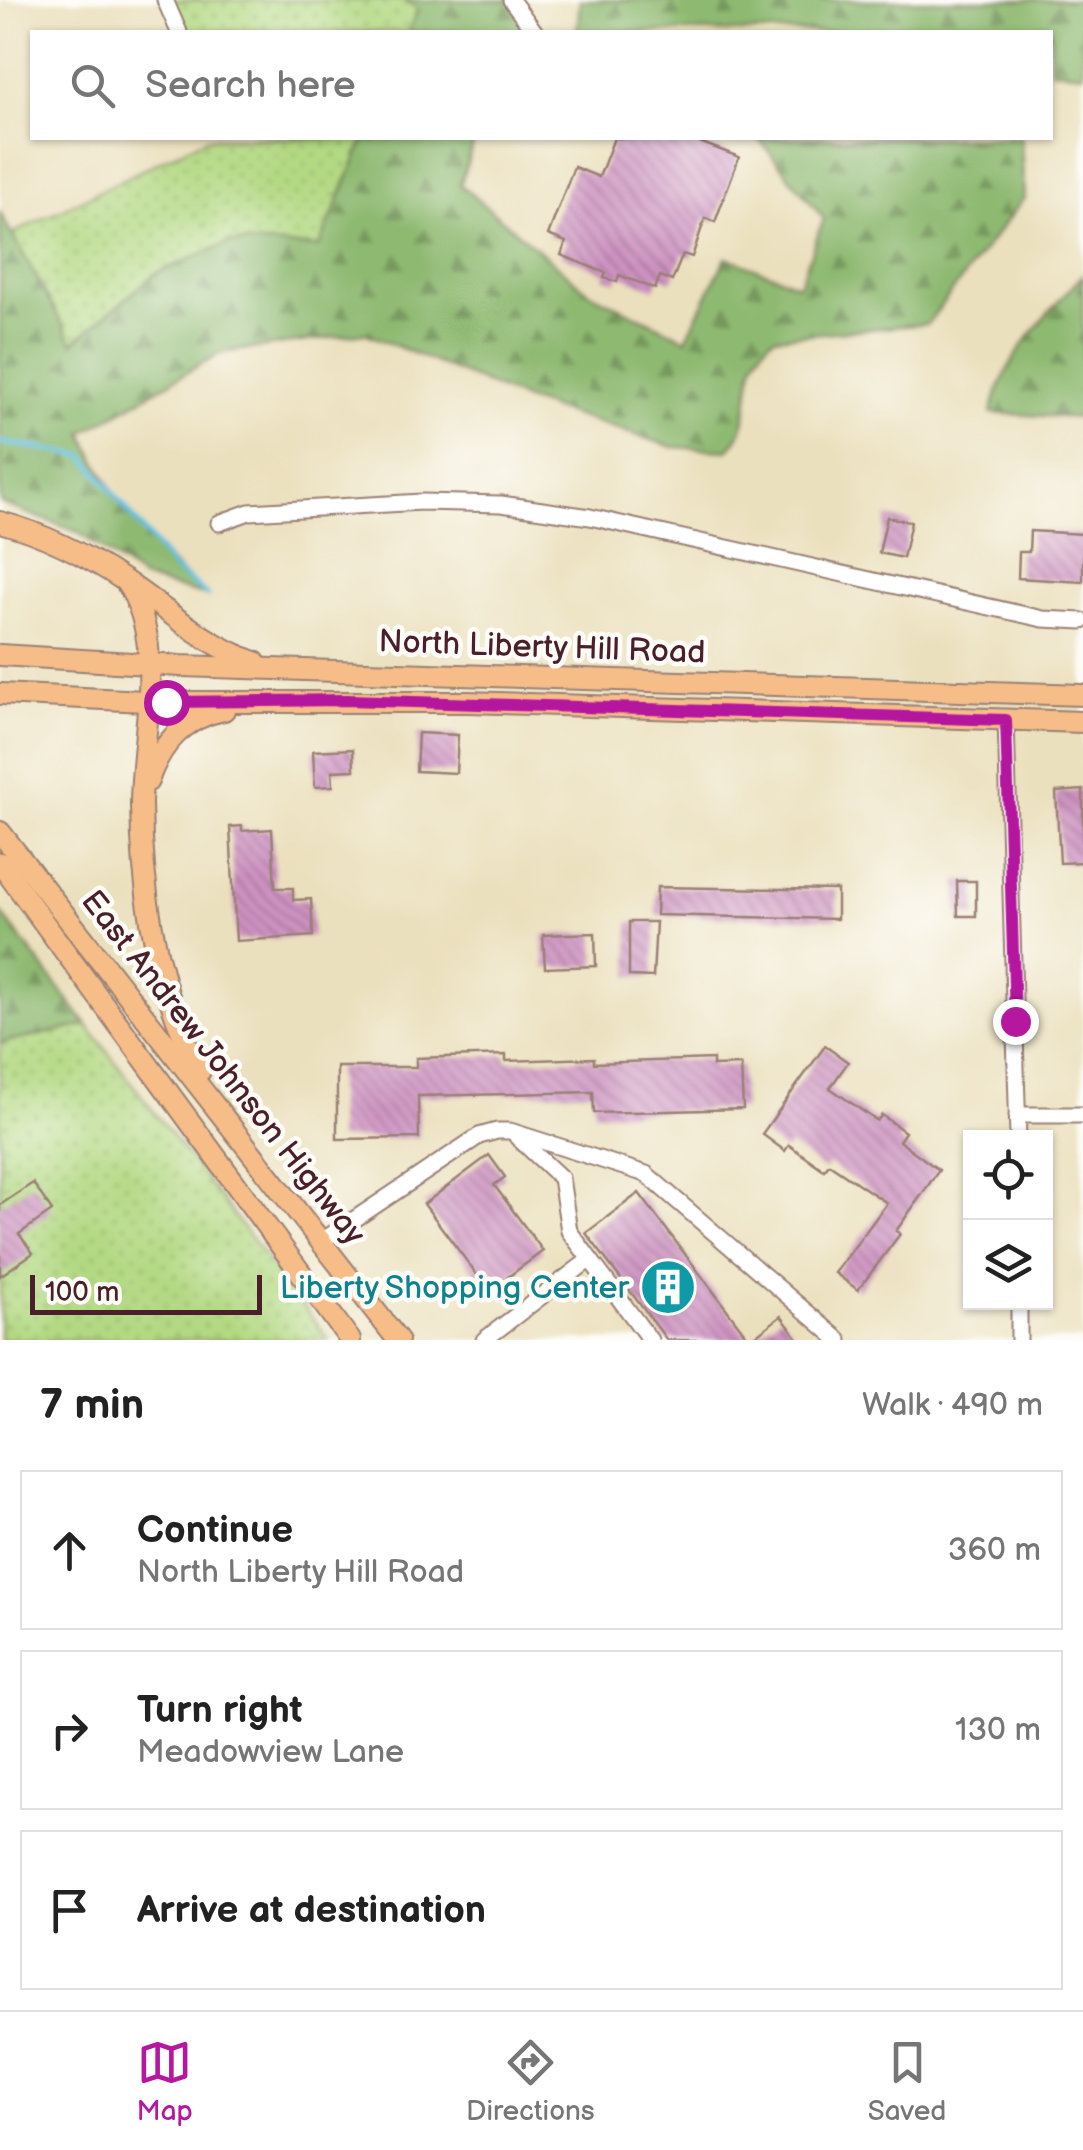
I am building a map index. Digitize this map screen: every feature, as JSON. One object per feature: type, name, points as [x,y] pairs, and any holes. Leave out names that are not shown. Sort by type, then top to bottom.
[{"type":"main road","points":[[0,522],[79,553],[125,581],[208,642],[271,668]]},
{"type":"main road","points":[[125,581],[139,600],[146,624],[142,802],[145,884],[171,1004],[192,1056],[222,1113]]},
{"type":"main road","name":"North Liberty Hill Road","points":[[0,655],[148,664],[1083,694]]},
{"type":"main road","points":[[1006,692],[1006,720]]},
{"type":"main road","name":"North Liberty Hill Road","points":[[0,694],[146,701],[468,702],[1083,722]]},
{"type":"main road","points":[[142,802],[155,761],[184,725],[215,712],[259,702]]},
{"type":"main road","name":"East Andrew Johnson Highway","points":[[0,832],[398,1340]]},
{"type":"main road","name":"East Andrew Johnson Highway","points":[[0,863],[350,1340]]},
{"type":"main road","points":[[0,889],[57,940]]},
{"type":"main road","points":[[294,1262],[322,1241]]},
{"type":"street","points":[[165,0],[178,30]]},
{"type":"street","points":[[511,0],[534,30]]},
{"type":"street","points":[[219,523],[249,512],[422,502],[501,504],[590,517],[1043,619],[1083,621]]},
{"type":"street","points":[[1006,720],[1018,1130]]},
{"type":"street","points":[[1017,1115],[1083,1114]]},
{"type":"street","points":[[322,1241],[480,1136],[497,1130],[510,1131],[646,1174],[839,1340]]},
{"type":"street","points":[[510,1131],[561,1178],[569,1231],[650,1340]]},
{"type":"street","points":[[484,1340],[588,1260]]},
{"type":"street","points":[[1018,1310],[1019,1340]]},
{"type":"green space","points":[[165,0],[405,0],[418,9],[409,30],[178,30]]},
{"type":"green space","points":[[405,0],[511,0],[534,30],[409,30],[418,9]]},
{"type":"green space","points":[[580,0],[1083,0],[1083,73],[1053,70],[1053,30],[577,30]]},
{"type":"green space","points":[[203,140],[364,140],[319,248],[230,242],[155,274],[73,344],[12,234]]},
{"type":"green space","points":[[364,140],[474,140],[460,185],[590,293],[686,339],[726,257],[799,285],[824,219],[760,140],[1021,140],[1024,198],[927,324],[774,337],[755,362],[744,423],[728,450],[673,447],[526,400],[365,333],[220,353],[83,433],[135,523],[208,596],[143,579],[78,532],[0,503],[0,213],[73,343],[155,274],[230,242],[319,247]]},
{"type":"green space","points":[[1083,275],[1083,418],[991,413],[1016,356]]},
{"type":"green space","points":[[0,911],[87,1025],[0,1043]]},
{"type":"green space","points":[[87,1025],[329,1340],[0,1340],[0,1043]]},
{"type":"building","points":[[613,140],[694,140],[739,157],[715,222],[705,218],[692,257],[683,254],[672,281],[660,276],[655,289],[619,275],[617,282],[604,278],[606,273],[561,255],[566,242],[548,235],[574,167],[599,177]]},
{"type":"building","points":[[887,517],[911,522],[903,558],[879,553]]},
{"type":"building","points":[[1030,531],[1083,534],[1083,582],[1018,578],[1019,552],[1029,552]]},
{"type":"building","points":[[418,733],[458,735],[456,773],[416,771]]},
{"type":"building","points":[[353,749],[354,770],[332,771],[333,786],[315,787],[313,751]]},
{"type":"building","points":[[1083,790],[1083,862],[1060,863],[1056,792]]},
{"type":"building","points":[[242,826],[242,831],[272,829],[275,888],[293,888],[293,900],[311,899],[313,936],[236,941],[230,827]]},
{"type":"building","points":[[957,881],[976,881],[976,916],[958,916]]},
{"type":"building","points":[[657,887],[837,890],[837,919],[656,915]]},
{"type":"building","points":[[629,922],[656,922],[653,977],[629,976]]},
{"type":"building","points":[[595,933],[596,966],[545,968],[543,935]]},
{"type":"building","points":[[825,1046],[848,1062],[830,1088],[877,1121],[882,1115],[905,1132],[899,1141],[939,1170],[896,1231],[900,1234],[858,1290],[835,1273],[887,1203],[829,1164],[824,1170],[789,1145],[785,1151],[762,1134]]},
{"type":"building","points":[[506,1055],[506,1061],[713,1059],[713,1066],[741,1065],[743,1109],[594,1113],[593,1092],[418,1096],[419,1138],[337,1139],[337,1067],[416,1067],[416,1058]]},
{"type":"building","points":[[489,1155],[505,1177],[494,1185],[543,1251],[489,1291],[424,1204]]},
{"type":"building","points":[[33,1183],[52,1211],[19,1234],[33,1253],[0,1276],[0,1205]]},
{"type":"building","name":"Liberty Shopping Center","points":[[639,1193],[750,1340],[667,1340],[586,1233]]},
{"type":"building","points":[[781,1316],[799,1340],[750,1340]]},
{"type":"waterway","points":[[0,442],[84,456],[173,568],[208,596]]},
{"type":"place","name":"Liberty Shopping Center","points":[[668,1287]]},
{"type":"route","points":[[166,702],[347,700],[1006,720],[1015,1021]]}]
